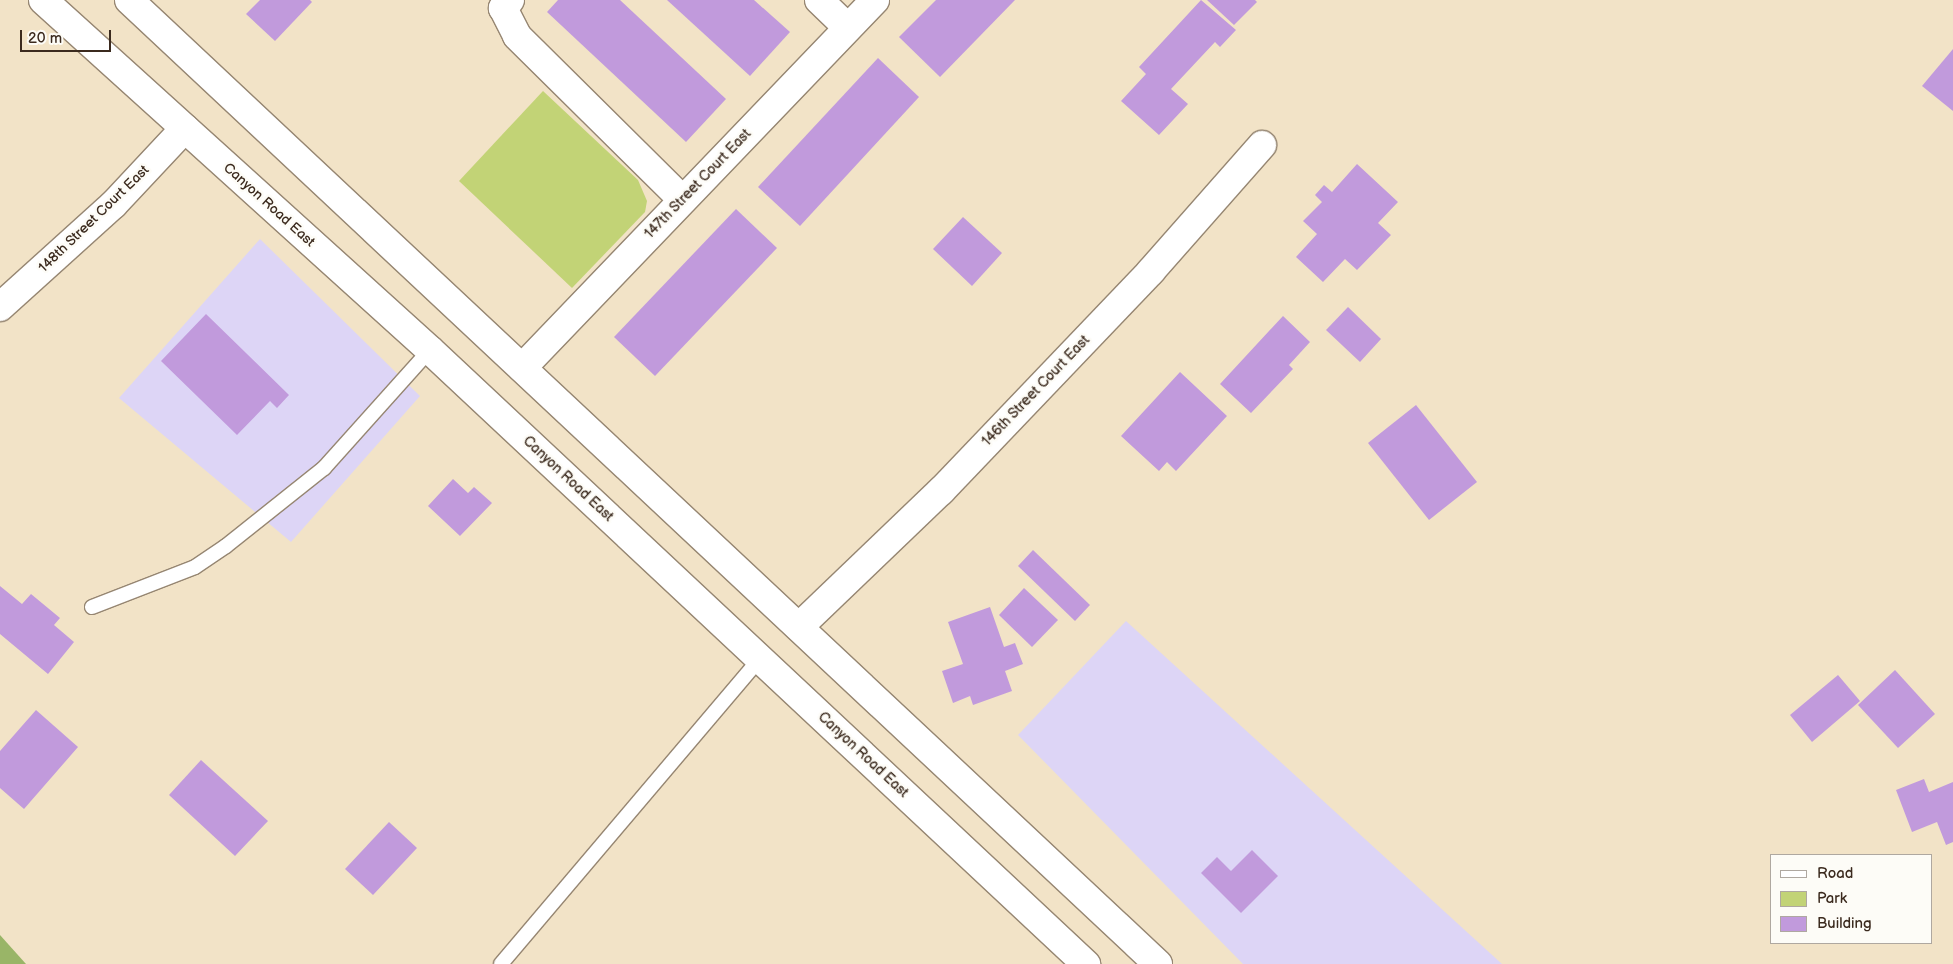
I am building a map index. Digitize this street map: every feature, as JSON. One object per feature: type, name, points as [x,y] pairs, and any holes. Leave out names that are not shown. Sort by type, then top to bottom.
[{"type":"main road","name":"Canyon Road East","points":[[43,0],[430,350],[1086,964]]},
{"type":"main road","points":[[112,0],[170,37]]},
{"type":"main road","points":[[129,0],[1158,964]]},
{"type":"main road","points":[[510,0],[503,8],[517,36],[683,200]]},
{"type":"main road","points":[[819,0],[848,28]]},
{"type":"main road","name":"147th Street Court East","points":[[522,368],[875,0]]},
{"type":"main road","name":"148th Street Court East","points":[[0,307],[113,205],[185,128]]},
{"type":"main road","name":"146th Street Court East","points":[[799,627],[941,491],[1151,271],[1262,145]]},
{"type":"lane","points":[[92,607],[195,567],[324,468],[430,350]]},
{"type":"lane","points":[[501,964],[760,659]]},
{"type":"shaded area","points":[[260,239],[420,396],[291,542],[119,398]]},
{"type":"shaded area","points":[[1126,621],[1502,964],[1243,964],[1018,735]]},
{"type":"green space","points":[[543,91],[638,180],[647,201],[645,212],[572,288],[459,181]]},
{"type":"green space","points":[[0,935],[26,964],[0,964]]},
{"type":"building","points":[[260,0],[310,0],[312,2],[275,41],[246,14]]},
{"type":"building","points":[[558,0],[620,0],[726,99],[686,142],[547,12]]},
{"type":"building","points":[[667,0],[754,0],[790,32],[750,76]]},
{"type":"building","points":[[936,0],[1015,0],[940,77],[899,37]]},
{"type":"building","points":[[1201,0],[1236,30],[1220,47],[1215,42],[1171,89],[1188,104],[1159,135],[1121,101],[1146,74],[1139,67]]},
{"type":"building","points":[[1207,0],[1255,0],[1257,2],[1234,25]]},
{"type":"building","points":[[1953,49],[1953,111],[1922,86]]},
{"type":"building","points":[[878,58],[919,97],[800,226],[758,187]]},
{"type":"building","points":[[1357,164],[1398,202],[1378,223],[1391,235],[1357,270],[1345,259],[1323,282],[1296,257],[1317,234],[1303,221],[1322,202],[1315,195],[1324,185],[1332,192]]},
{"type":"building","points":[[736,209],[777,248],[655,376],[614,337]]},
{"type":"building","points":[[963,217],[1002,253],[972,286],[933,249]]},
{"type":"building","points":[[1348,307],[1381,339],[1360,362],[1326,330]]},
{"type":"building","points":[[206,314],[289,395],[277,408],[270,401],[237,435],[161,361]]},
{"type":"building","points":[[1283,316],[1310,342],[1289,365],[1293,369],[1251,413],[1220,384]]},
{"type":"building","points":[[1180,372],[1227,416],[1176,471],[1167,462],[1159,471],[1121,436]]},
{"type":"building","points":[[1416,405],[1477,482],[1429,520],[1368,443]]},
{"type":"building","points":[[453,479],[468,493],[474,487],[492,503],[460,536],[428,506]]},
{"type":"building","points":[[1033,550],[1090,605],[1075,621],[1018,566]]},
{"type":"building","points":[[0,586],[22,604],[31,594],[60,618],[54,625],[74,642],[48,674],[0,634]]},
{"type":"building","points":[[1024,588],[1058,620],[1032,647],[999,615]]},
{"type":"building","points":[[990,607],[1004,647],[1015,643],[1023,664],[1005,671],[1012,691],[973,705],[970,696],[953,703],[942,671],[963,664],[948,622]]},
{"type":"building","points":[[1895,670],[1935,714],[1898,748],[1858,705]]},
{"type":"building","points":[[1838,675],[1860,701],[1812,742],[1790,715]]},
{"type":"building","points":[[36,710],[78,747],[24,809],[0,788],[0,751]]},
{"type":"building","points":[[201,760],[268,821],[235,856],[169,795]]},
{"type":"building","points":[[1924,779],[1929,792],[1953,782],[1953,842],[1946,845],[1937,822],[1912,832],[1896,790]]},
{"type":"building","points":[[389,822],[417,848],[373,895],[345,869]]},
{"type":"building","points":[[1252,850],[1278,876],[1241,913],[1201,873],[1217,857],[1231,871]]}]
